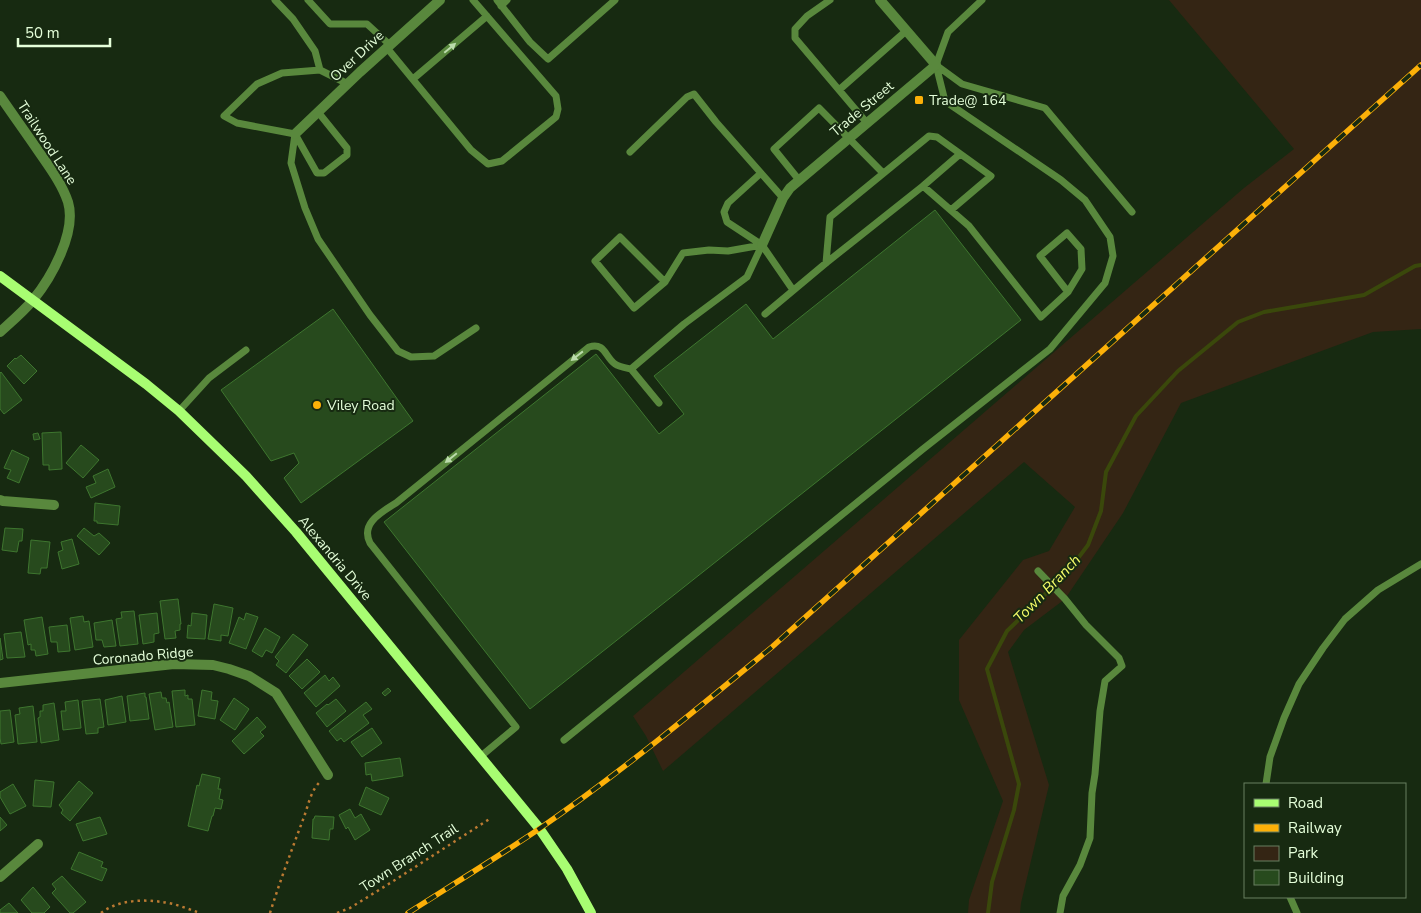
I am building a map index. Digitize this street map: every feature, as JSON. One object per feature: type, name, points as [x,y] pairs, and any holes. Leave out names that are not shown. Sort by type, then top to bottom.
[{"type":"street","name":"Over Drive","points":[[295,134],[440,0]]},
{"type":"street","points":[[880,0],[936,65]]},
{"type":"street","name":"Trade Street","points":[[762,245],[783,198],[790,188],[936,65]]},
{"type":"street","name":"Trailwood Lane","points":[[0,96],[58,180],[68,203],[70,214],[67,239],[60,256],[33,300],[0,332]]},
{"type":"street","name":"Alexandria Drive","points":[[0,276],[146,384],[179,411],[246,476],[296,532],[539,828],[567,869],[591,913]]},
{"type":"street","points":[[0,500],[54,505]]},
{"type":"street","name":"Coronado Ridge","points":[[0,683],[174,664],[213,665],[229,669],[249,676],[276,693],[328,775]]},
{"type":"street","points":[[0,877],[38,844]]},
{"type":"lane","points":[[275,0],[293,19],[315,51],[320,70]]},
{"type":"lane","points":[[308,0],[330,24],[366,24],[389,46],[413,79],[471,150],[488,164],[502,161],[556,117],[558,109],[556,96],[473,0]]},
{"type":"lane","points":[[507,0],[499,3],[530,42],[548,59],[615,0]]},
{"type":"lane","points":[[830,0],[801,22],[795,29],[795,38],[867,123]]},
{"type":"lane","points":[[564,740],[1050,349],[1105,284],[1113,256],[1110,237],[1085,200],[1061,180],[945,101],[936,65],[948,32],[982,0]]},
{"type":"lane","points":[[413,79],[487,16]]},
{"type":"lane","points":[[839,90],[906,31]]},
{"type":"lane","points":[[936,65],[962,84],[1045,108],[1132,212]]},
{"type":"lane","points":[[318,112],[347,148],[346,155],[324,173],[317,173],[295,134],[237,123],[224,116],[257,84],[282,73],[320,70],[348,84]]},
{"type":"lane","points":[[630,152],[687,97],[694,94],[783,198]]},
{"type":"lane","points":[[799,180],[774,149],[819,108],[883,173]]},
{"type":"lane","points":[[295,134],[291,163],[305,208],[318,239],[370,315],[398,351],[411,357],[434,356],[476,328]]},
{"type":"lane","points":[[826,263],[830,217],[929,136],[937,137],[991,176],[951,210]]},
{"type":"lane","points":[[765,314],[960,154]]},
{"type":"lane","points":[[761,173],[728,203],[724,212],[727,222],[762,245],[793,290]]},
{"type":"lane","points":[[923,186],[969,226],[1042,317],[1068,292],[1082,269],[1081,249],[1067,233],[1040,256],[1068,292]]},
{"type":"lane","points":[[665,282],[620,237],[595,261],[634,308],[665,282],[683,252],[728,250],[762,245]]},
{"type":"lane","points":[[631,369],[684,324],[747,278],[762,245]]},
{"type":"lane","points":[[480,756],[516,727],[370,543],[367,537],[373,519],[396,503],[589,347],[595,345],[601,347],[616,366],[631,369],[659,403]]},
{"type":"lane","points":[[179,411],[209,378],[246,350]]},
{"type":"lane","points":[[1266,783],[1270,757],[1284,718],[1299,684],[1323,648],[1345,619],[1378,590],[1421,564]]},
{"type":"lane","points":[[1038,571],[1065,599],[1086,626],[1120,658],[1122,666],[1106,681],[1100,711],[1090,809],[1090,838],[1080,866],[1063,896],[1060,913]]},
{"type":"lane","points":[[1290,898],[1297,913]]},
{"type":"path","points":[[270,913],[286,864],[316,786],[328,775]]},
{"type":"path","name":"Town Branch Trail","points":[[337,913],[350,908],[490,818]]},
{"type":"path","points":[[101,913],[130,901],[163,902],[200,913]]},
{"type":"green space","points":[[1169,0],[1421,0],[1421,329],[1373,332],[1181,403],[1123,513],[1065,599],[1024,630],[1008,652],[1049,785],[1020,913],[968,913],[969,900],[1003,801],[959,700],[959,640],[1023,560],[1049,551],[1075,507],[1024,462],[663,771],[646,736],[633,716],[1244,188],[1294,149]]},
{"type":"building","points":[[935,210],[1021,320],[530,709],[384,522],[596,354],[659,434],[684,414],[654,376],[746,304],[773,339]]},
{"type":"building","name":"Viley Road","points":[[333,309],[413,421],[301,503],[284,478],[299,463],[294,453],[271,461],[221,390]]},
{"type":"building","points":[[21,355],[37,371],[24,384],[7,366]]},
{"type":"building","points":[[1,372],[22,400],[4,414],[0,409]]},
{"type":"building","points":[[61,432],[62,469],[49,470],[49,465],[43,465],[42,433]]},
{"type":"building","points":[[38,433],[40,439],[34,440],[33,434]]},
{"type":"building","points":[[81,445],[99,460],[83,478],[66,463]]},
{"type":"building","points":[[12,450],[29,458],[19,483],[7,478],[11,470],[4,468]]},
{"type":"building","points":[[108,469],[115,487],[91,498],[86,487],[96,483],[93,476]]},
{"type":"building","points":[[95,503],[120,506],[118,525],[94,521]]},
{"type":"building","points":[[5,528],[23,529],[22,541],[19,541],[17,552],[2,550]]},
{"type":"building","points":[[84,528],[94,536],[99,533],[110,543],[99,555],[77,536]]},
{"type":"building","points":[[72,539],[79,564],[62,569],[58,552],[63,550],[61,542]]},
{"type":"building","points":[[31,540],[50,542],[47,568],[41,568],[40,574],[28,573]]},
{"type":"building","points":[[178,599],[180,630],[175,631],[176,638],[165,639],[160,601]]},
{"type":"building","points":[[214,604],[233,608],[228,636],[221,635],[221,641],[208,639]]},
{"type":"building","points":[[134,611],[138,644],[120,646],[116,619],[122,618],[121,612]]},
{"type":"building","points":[[157,613],[159,633],[154,634],[154,642],[143,644],[139,615]]},
{"type":"building","points":[[192,613],[207,615],[205,639],[187,638],[188,625],[191,626]]},
{"type":"building","points":[[246,613],[258,617],[246,649],[229,643],[239,617],[244,620]]},
{"type":"building","points":[[83,616],[84,622],[89,621],[93,647],[75,650],[70,618]]},
{"type":"building","points":[[42,617],[48,654],[36,656],[35,650],[31,650],[31,644],[28,645],[24,620]]},
{"type":"building","points":[[112,620],[116,646],[104,647],[102,640],[96,640],[94,623]]},
{"type":"building","points":[[67,625],[70,651],[58,652],[57,642],[51,642],[49,627]]},
{"type":"building","points":[[265,628],[280,637],[272,653],[266,650],[262,657],[252,651]]},
{"type":"building","points":[[21,632],[25,657],[7,658],[4,634]]},
{"type":"building","points":[[293,634],[308,645],[286,673],[276,665],[279,661],[275,657]]},
{"type":"building","points":[[0,638],[3,659],[0,660]]},
{"type":"building","points":[[307,659],[320,672],[302,689],[289,676]]},
{"type":"building","points":[[325,675],[329,681],[333,677],[340,686],[316,707],[304,693]]},
{"type":"building","points":[[388,688],[391,691],[385,696],[382,693]]},
{"type":"building","points":[[185,690],[185,696],[188,695],[188,699],[192,699],[195,725],[176,727],[172,691]]},
{"type":"building","points":[[202,690],[212,692],[211,700],[218,701],[215,719],[198,716]]},
{"type":"building","points":[[161,692],[162,698],[166,698],[167,703],[169,702],[173,727],[155,730],[149,694]]},
{"type":"building","points":[[145,693],[149,719],[130,721],[127,696]]},
{"type":"building","points":[[122,696],[126,722],[108,725],[105,700]]},
{"type":"building","points":[[234,698],[249,709],[235,730],[220,720]]},
{"type":"building","points":[[100,699],[104,727],[98,728],[98,733],[86,734],[82,701]]},
{"type":"building","points":[[336,699],[346,711],[327,727],[316,713]]},
{"type":"building","points":[[78,700],[81,728],[63,730],[61,711],[66,711],[65,702]]},
{"type":"building","points":[[366,702],[372,709],[363,715],[369,723],[344,742],[341,738],[337,741],[329,731]]},
{"type":"building","points":[[54,703],[59,740],[41,743],[38,718],[40,717],[40,711],[43,711],[43,705]]},
{"type":"building","points":[[33,706],[37,742],[18,744],[15,715],[20,714],[19,708]]},
{"type":"building","points":[[10,710],[14,742],[1,744],[0,711]]},
{"type":"building","points":[[257,717],[266,727],[260,732],[264,736],[244,754],[232,741]]},
{"type":"building","points":[[372,728],[382,743],[362,757],[351,742]]},
{"type":"building","points":[[400,758],[403,776],[372,781],[371,774],[366,775],[365,763]]},
{"type":"building","points":[[202,774],[220,778],[218,789],[221,789],[219,799],[223,800],[221,809],[215,808],[208,831],[188,826],[197,785],[199,786]]},
{"type":"building","points":[[35,780],[54,782],[51,807],[33,806]]},
{"type":"building","points":[[79,781],[93,793],[70,821],[61,813],[63,810],[59,805]]},
{"type":"building","points":[[13,784],[26,806],[10,814],[0,797],[0,792]]},
{"type":"building","points":[[366,787],[389,798],[381,815],[359,805]]},
{"type":"building","points":[[350,809],[355,818],[361,814],[370,830],[355,840],[348,827],[346,829],[339,815]]},
{"type":"building","points":[[315,816],[334,817],[333,829],[330,829],[329,840],[312,838],[313,819]]},
{"type":"building","points":[[0,817],[7,825],[0,831]]},
{"type":"building","points":[[100,817],[107,834],[83,841],[76,824]]},
{"type":"building","points":[[79,852],[103,862],[101,867],[107,869],[102,881],[71,869]]},
{"type":"building","points":[[62,876],[86,902],[73,913],[70,913],[52,893],[56,889],[52,884]]},
{"type":"building","points":[[33,887],[50,907],[44,913],[32,913],[21,900]]},
{"type":"building","points":[[9,903],[18,913],[0,913],[0,910]]},
{"type":"waterway","name":"Town Branch","points":[[988,913],[992,882],[1014,810],[1019,784],[987,669],[1007,631],[1066,574],[1088,545],[1101,511],[1106,472],[1136,416],[1178,371],[1238,322],[1264,312],[1364,295],[1415,266],[1421,265]]},
{"type":"railway","points":[[408,913],[569,808],[657,741],[772,647],[1421,65]]},
{"type":"place","name":"Trade@ 164","points":[[919,100]]},
{"type":"place","name":"Viley Road","points":[[317,405]]}]
